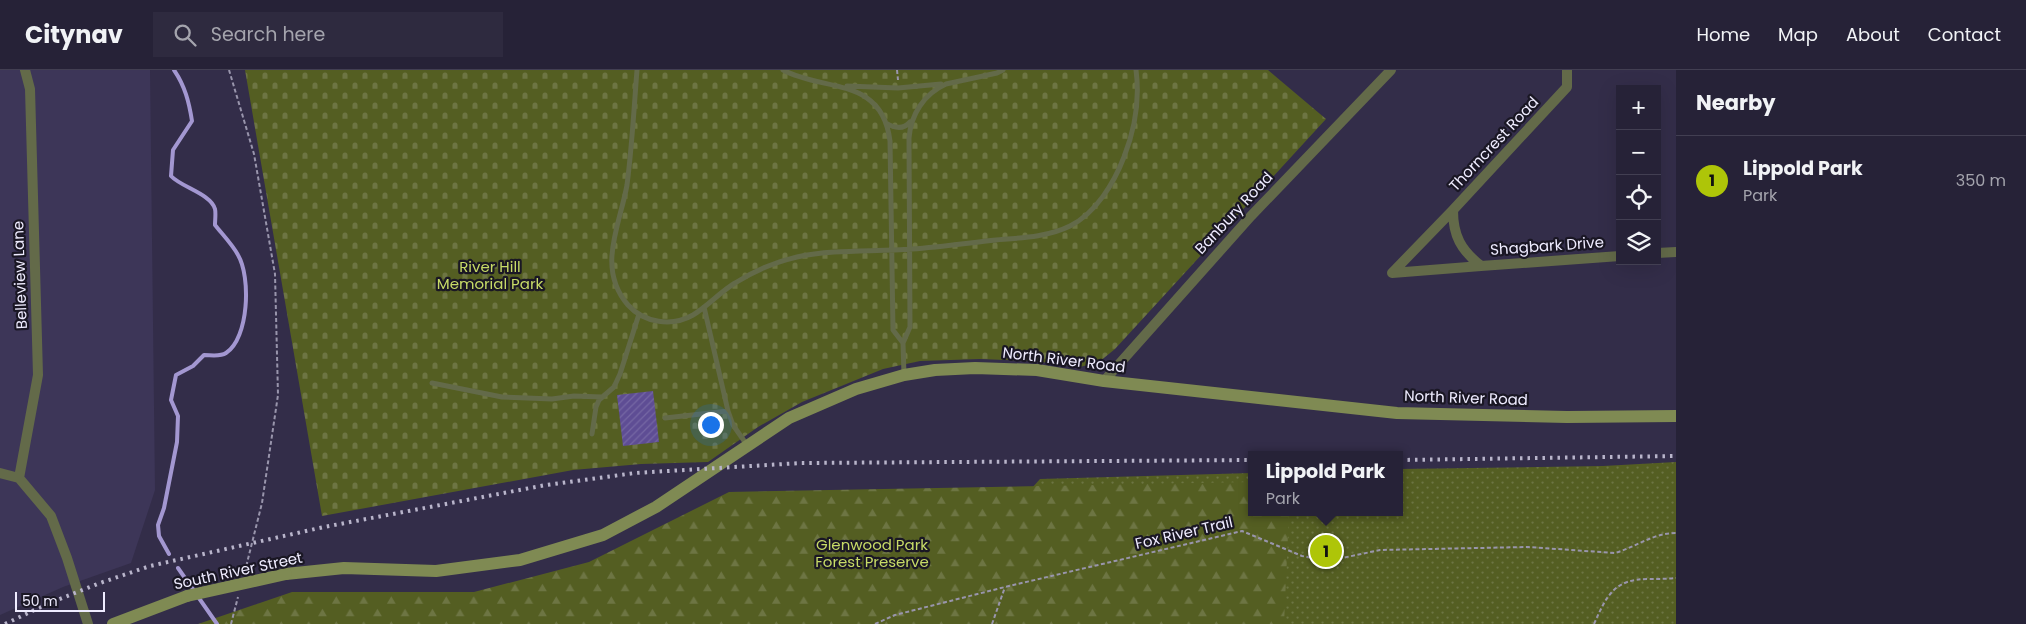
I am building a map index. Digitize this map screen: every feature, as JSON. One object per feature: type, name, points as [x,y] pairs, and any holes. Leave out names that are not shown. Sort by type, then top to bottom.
[{"type":"main road","name":"North River Road","points":[[344,568],[436,571],[520,560],[603,535],[656,507],[789,418],[822,402],[856,389],[904,375],[935,370],[1009,368],[1037,370],[1104,381],[1397,412],[1567,417],[1676,416]]},
{"type":"main road","name":"South River Street","points":[[113,624],[187,596],[286,574],[344,568]]},
{"type":"street","name":"Belleview Lane","points":[[19,478],[38,375],[30,89],[25,70]]},
{"type":"street","name":"Banbury Road","points":[[1104,381],[1251,216],[1391,70]]},
{"type":"street","name":"Thorncrest Road","points":[[1459,241],[1453,228],[1453,210],[1567,87],[1567,70]]},
{"type":"street","points":[[1453,210],[1392,273],[1481,266]]},
{"type":"street","name":"Shagbark Drive","points":[[1459,241],[1467,255],[1481,266],[1616,256]]},
{"type":"street","points":[[1661,253],[1676,252]]},
{"type":"street","points":[[0,473],[19,478],[51,516],[67,558],[88,624]]},
{"type":"lane","points":[[637,70],[626,187],[614,235],[612,262],[617,286],[627,304],[639,314],[652,320],[672,321],[692,315],[727,288],[754,272],[794,258],[836,251],[910,249],[1034,236],[1061,230],[1080,220],[1103,196],[1128,146],[1134,126],[1137,104],[1136,70]]},
{"type":"lane","points":[[783,70],[802,78],[839,85],[898,88],[946,84],[998,73],[1003,70]]},
{"type":"lane","points":[[886,123],[896,128],[902,127],[912,120],[931,92],[946,84]]},
{"type":"lane","points":[[839,85],[861,94],[870,101],[877,108],[886,123],[890,141],[894,330],[903,343]]},
{"type":"lane","points":[[904,375],[903,343],[910,327],[908,138],[912,120]]},
{"type":"lane","points":[[704,307],[728,411],[734,425],[748,446]]},
{"type":"lane","points":[[592,434],[596,407],[602,397],[614,387],[639,314]]},
{"type":"lane","points":[[432,383],[502,396],[552,399],[574,396],[602,397]]},
{"type":"lane","points":[[665,418],[728,411]]},
{"type":"path","points":[[229,70],[254,154],[276,274],[278,395],[262,503],[243,578]]},
{"type":"path","name":"Fox River Trail","points":[[876,624],[895,615],[1005,587],[1242,531],[1302,556],[1328,561],[1380,550],[1528,548],[1615,553],[1648,538],[1676,533]]},
{"type":"path","points":[[1594,624],[1609,594],[1620,584],[1632,579],[1676,578]]},
{"type":"path","points":[[992,624],[1005,587]]},
{"type":"path","points":[[232,624],[239,596]]},
{"type":"shaded area","points":[[0,70],[150,70],[155,490],[131,563],[63,587],[0,615]]},
{"type":"green space","name":"River Hill Memorial Park","points":[[245,70],[1268,70],[1326,119],[1115,349],[1099,362],[1080,367],[1034,361],[980,359],[920,361],[883,369],[802,402],[758,427],[708,462],[641,464],[573,470],[322,516]]},
{"type":"green space","points":[[1676,462],[1676,624],[910,624],[1040,479],[1248,473],[1248,516],[1403,516],[1403,469],[1603,466]]},
{"type":"green space","name":"Glenwood Park Forest Preserve","points":[[1248,482],[1248,516],[1289,516],[1284,624],[198,624],[292,592],[474,592],[589,562],[729,492]]},
{"type":"building","points":[[653,391],[659,442],[623,446],[617,395]]},
{"type":"waterway","points":[[169,554],[159,536],[158,525],[164,508],[177,442],[178,416],[171,400],[176,375],[193,366],[204,355],[226,353],[234,345],[239,334],[246,307],[245,277],[242,265],[236,251],[215,225],[215,211],[212,204],[208,199],[171,176],[173,150],[192,121],[186,94],[174,70]]},
{"type":"waterway","points":[[178,568],[217,624]]},
{"type":"railway","points":[[1403,460],[1676,456]]},
{"type":"railway","points":[[5,624],[47,604],[150,566],[324,527],[546,485],[635,473],[801,463],[1248,460]]},
{"type":"place","name":"Lippold Park","points":[[1326,551]]}]
